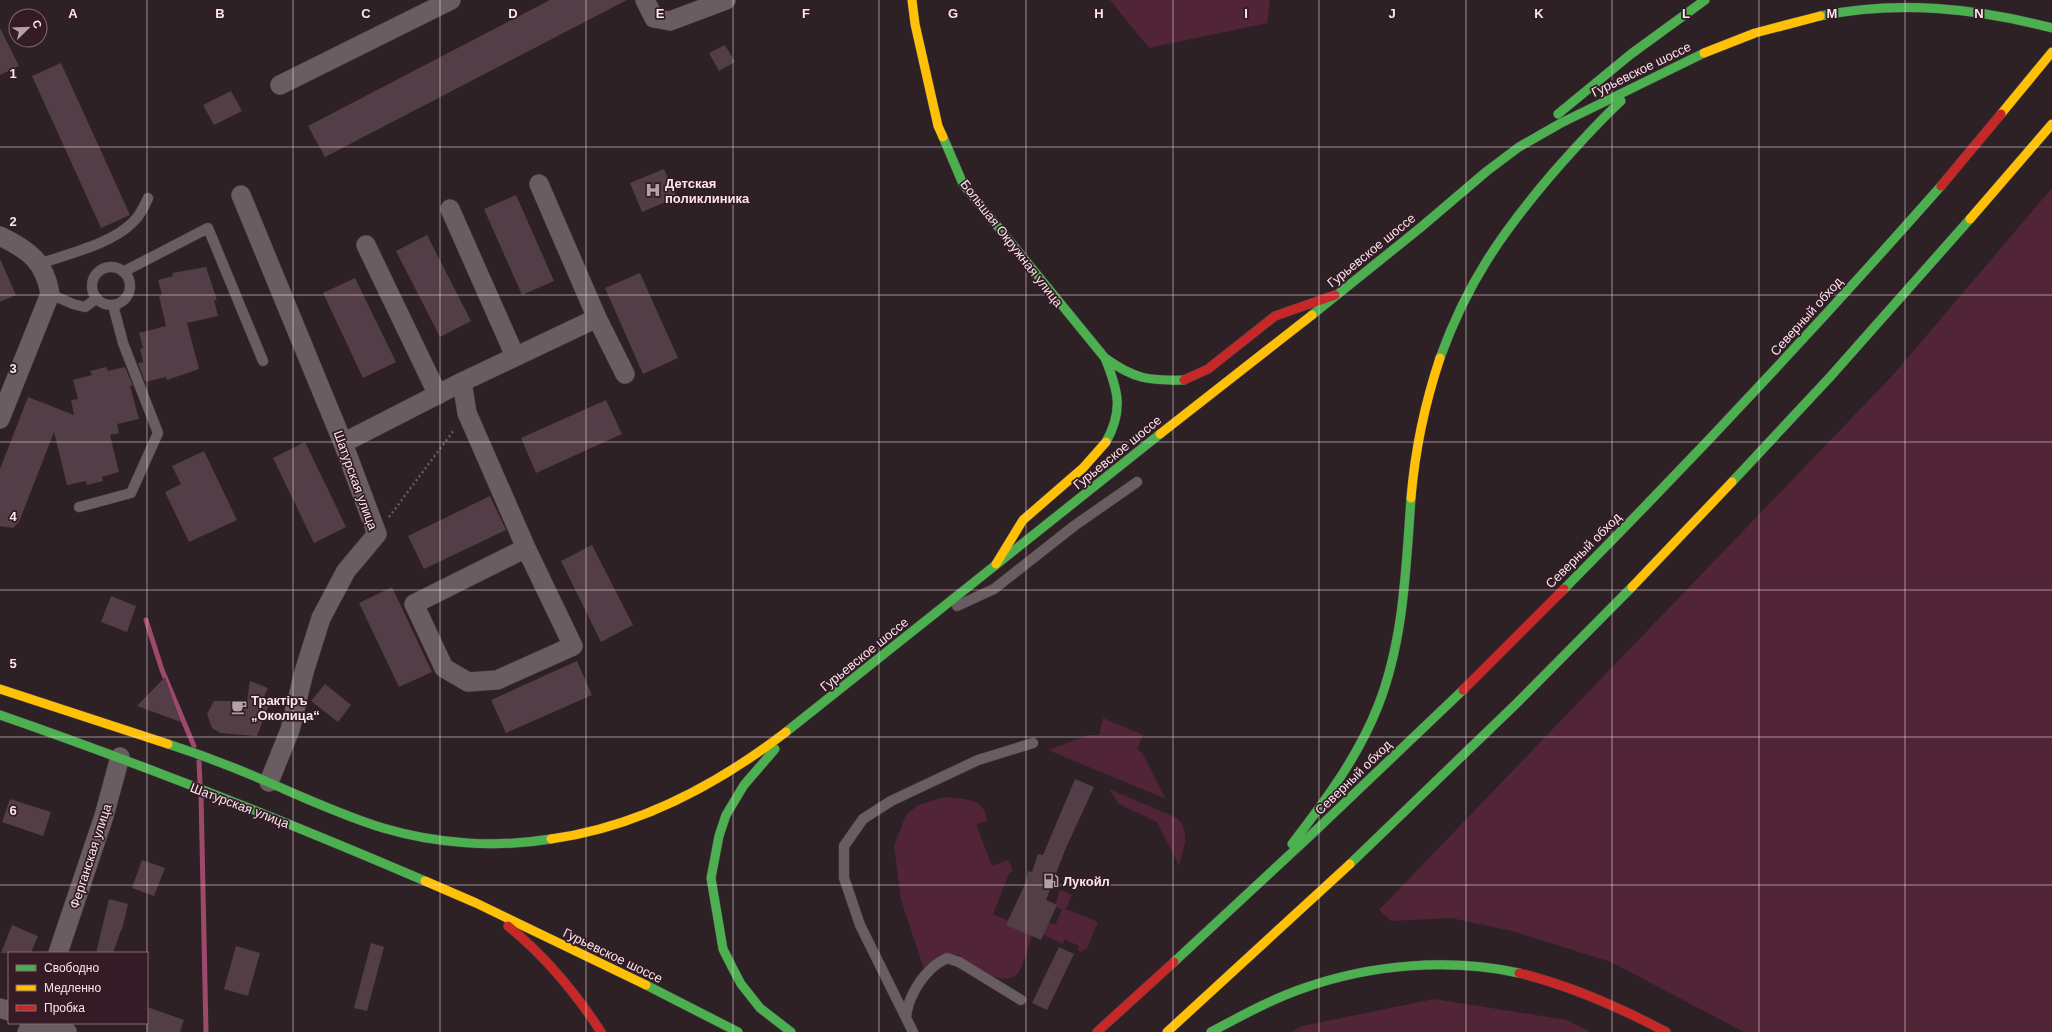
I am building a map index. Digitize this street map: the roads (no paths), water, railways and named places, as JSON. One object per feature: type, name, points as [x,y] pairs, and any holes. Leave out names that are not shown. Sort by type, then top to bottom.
[{"type":"main road","name":"Большая Окружная улица","points":[[912,0],[915,24],[938,126],[963,184],[1105,358]]},
{"type":"main road","points":[[1515,150],[1631,54],[1705,0]]},
{"type":"main road","name":"Гурьевское шоссе","points":[[797,724],[995,565],[1337,295],[1515,150],[1580,113],[1681,63],[1735,40],[1775,26],[1824,15],[1879,9],[1935,8],[1984,12],[2052,28]]},
{"type":"main road","name":"Северный обход","points":[[1097,1032],[1234,909],[1419,732],[1666,485],[1742,405],[1929,200],[2052,52]]},
{"type":"main road","points":[[1234,909],[1288,850],[1314,816],[1357,749],[1378,705],[1396,636],[1420,430],[1434,377],[1461,305],[1484,263],[1535,194],[1599,120],[1636,86]]},
{"type":"main road","points":[[1167,1032],[1438,781],[1589,630],[1738,475],[1853,351],[2002,184],[2052,124]]},
{"type":"main road","points":[[1105,358],[1125,372],[1155,381],[1171,382],[1187,380],[1208,369],[1275,316],[1337,295]]},
{"type":"main road","points":[[995,565],[1026,516],[1100,451],[1110,436],[1118,408],[1117,393],[1105,358]]},
{"type":"main road","points":[[0,689],[220,762],[366,822],[405,834],[443,841],[478,843],[530,843],[584,834],[658,810],[741,762],[797,724]]},
{"type":"main road","name":"Шатурская улица","points":[[0,715],[120,757],[346,847],[476,903]]},
{"type":"main road","points":[[791,1032],[760,1008],[741,984],[732,967],[723,949],[711,878],[719,836],[726,816],[744,785],[797,724]]},
{"type":"main road","points":[[476,903],[514,931],[551,966],[587,1010],[601,1032]]},
{"type":"main road","name":"Гурьевское шоссе","points":[[476,903],[625,974],[738,1032]]},
{"type":"main road","points":[[1211,1032],[1250,1011],[1282,997],[1327,981],[1368,972],[1412,966],[1447,965],[1481,967],[1546,980],[1593,997],[1666,1032]]},
{"type":"street","points":[[280,85],[451,0]]},
{"type":"street","points":[[645,0],[654,18],[670,21],[726,0]]},
{"type":"street","points":[[539,184],[597,318],[625,374]]},
{"type":"street","name":"Шатурская улица","points":[[241,195],[343,443],[377,534],[346,571],[321,618],[304,672],[290,730],[269,782]]},
{"type":"street","points":[[450,208],[515,356]]},
{"type":"street","points":[[0,419],[50,294],[47,277],[39,264],[26,251],[2,239]]},
{"type":"street","points":[[366,245],[438,395]]},
{"type":"street","points":[[343,443],[462,382],[597,318]]},
{"type":"street","points":[[462,382],[467,413],[526,548],[574,646],[497,680],[468,682],[444,668],[414,604],[526,548]]},
{"type":"street","name":"Ферганская улица","points":[[58,952],[104,816],[120,757]]},
{"type":"street","points":[[46,1024],[67,1032]]},
{"type":"lane","points":[[39,264],[108,239],[122,231],[134,222],[148,198]]},
{"type":"lane","points":[[123,272],[208,228],[263,361]]},
{"type":"lane","points":[[112,267],[123,272],[127,276],[129,288],[124,299],[113,305],[107,304],[96,298],[92,287],[96,275],[100,271],[112,267]]},
{"type":"lane","points":[[50,294],[73,304],[85,306],[96,298]]},
{"type":"lane","points":[[79,508],[131,493],[158,433],[123,343],[113,305]]},
{"type":"lane","points":[[931,617],[994,589],[1074,526],[1137,482]]},
{"type":"lane","points":[[913,1032],[860,925],[844,878],[844,846],[863,820],[891,800],[978,760],[1033,743]]},
{"type":"lane","points":[[906,1018],[907,1007],[920,983],[931,968],[947,958],[959,962],[1021,1000]]},
{"type":"waterway","points":[[146,620],[162,670],[194,746]]},
{"type":"waterway","points":[[199,761],[200,783]]},
{"type":"waterway","points":[[201,795],[206,1032]]},
{"type":"place","name":"Детская поликлиника","points":[[653,190]]},
{"type":"place","name":"Трактiръ „Околица“","points":[[239,707]]},
{"type":"place","name":"Лукойл","points":[[1051,881]]}]
